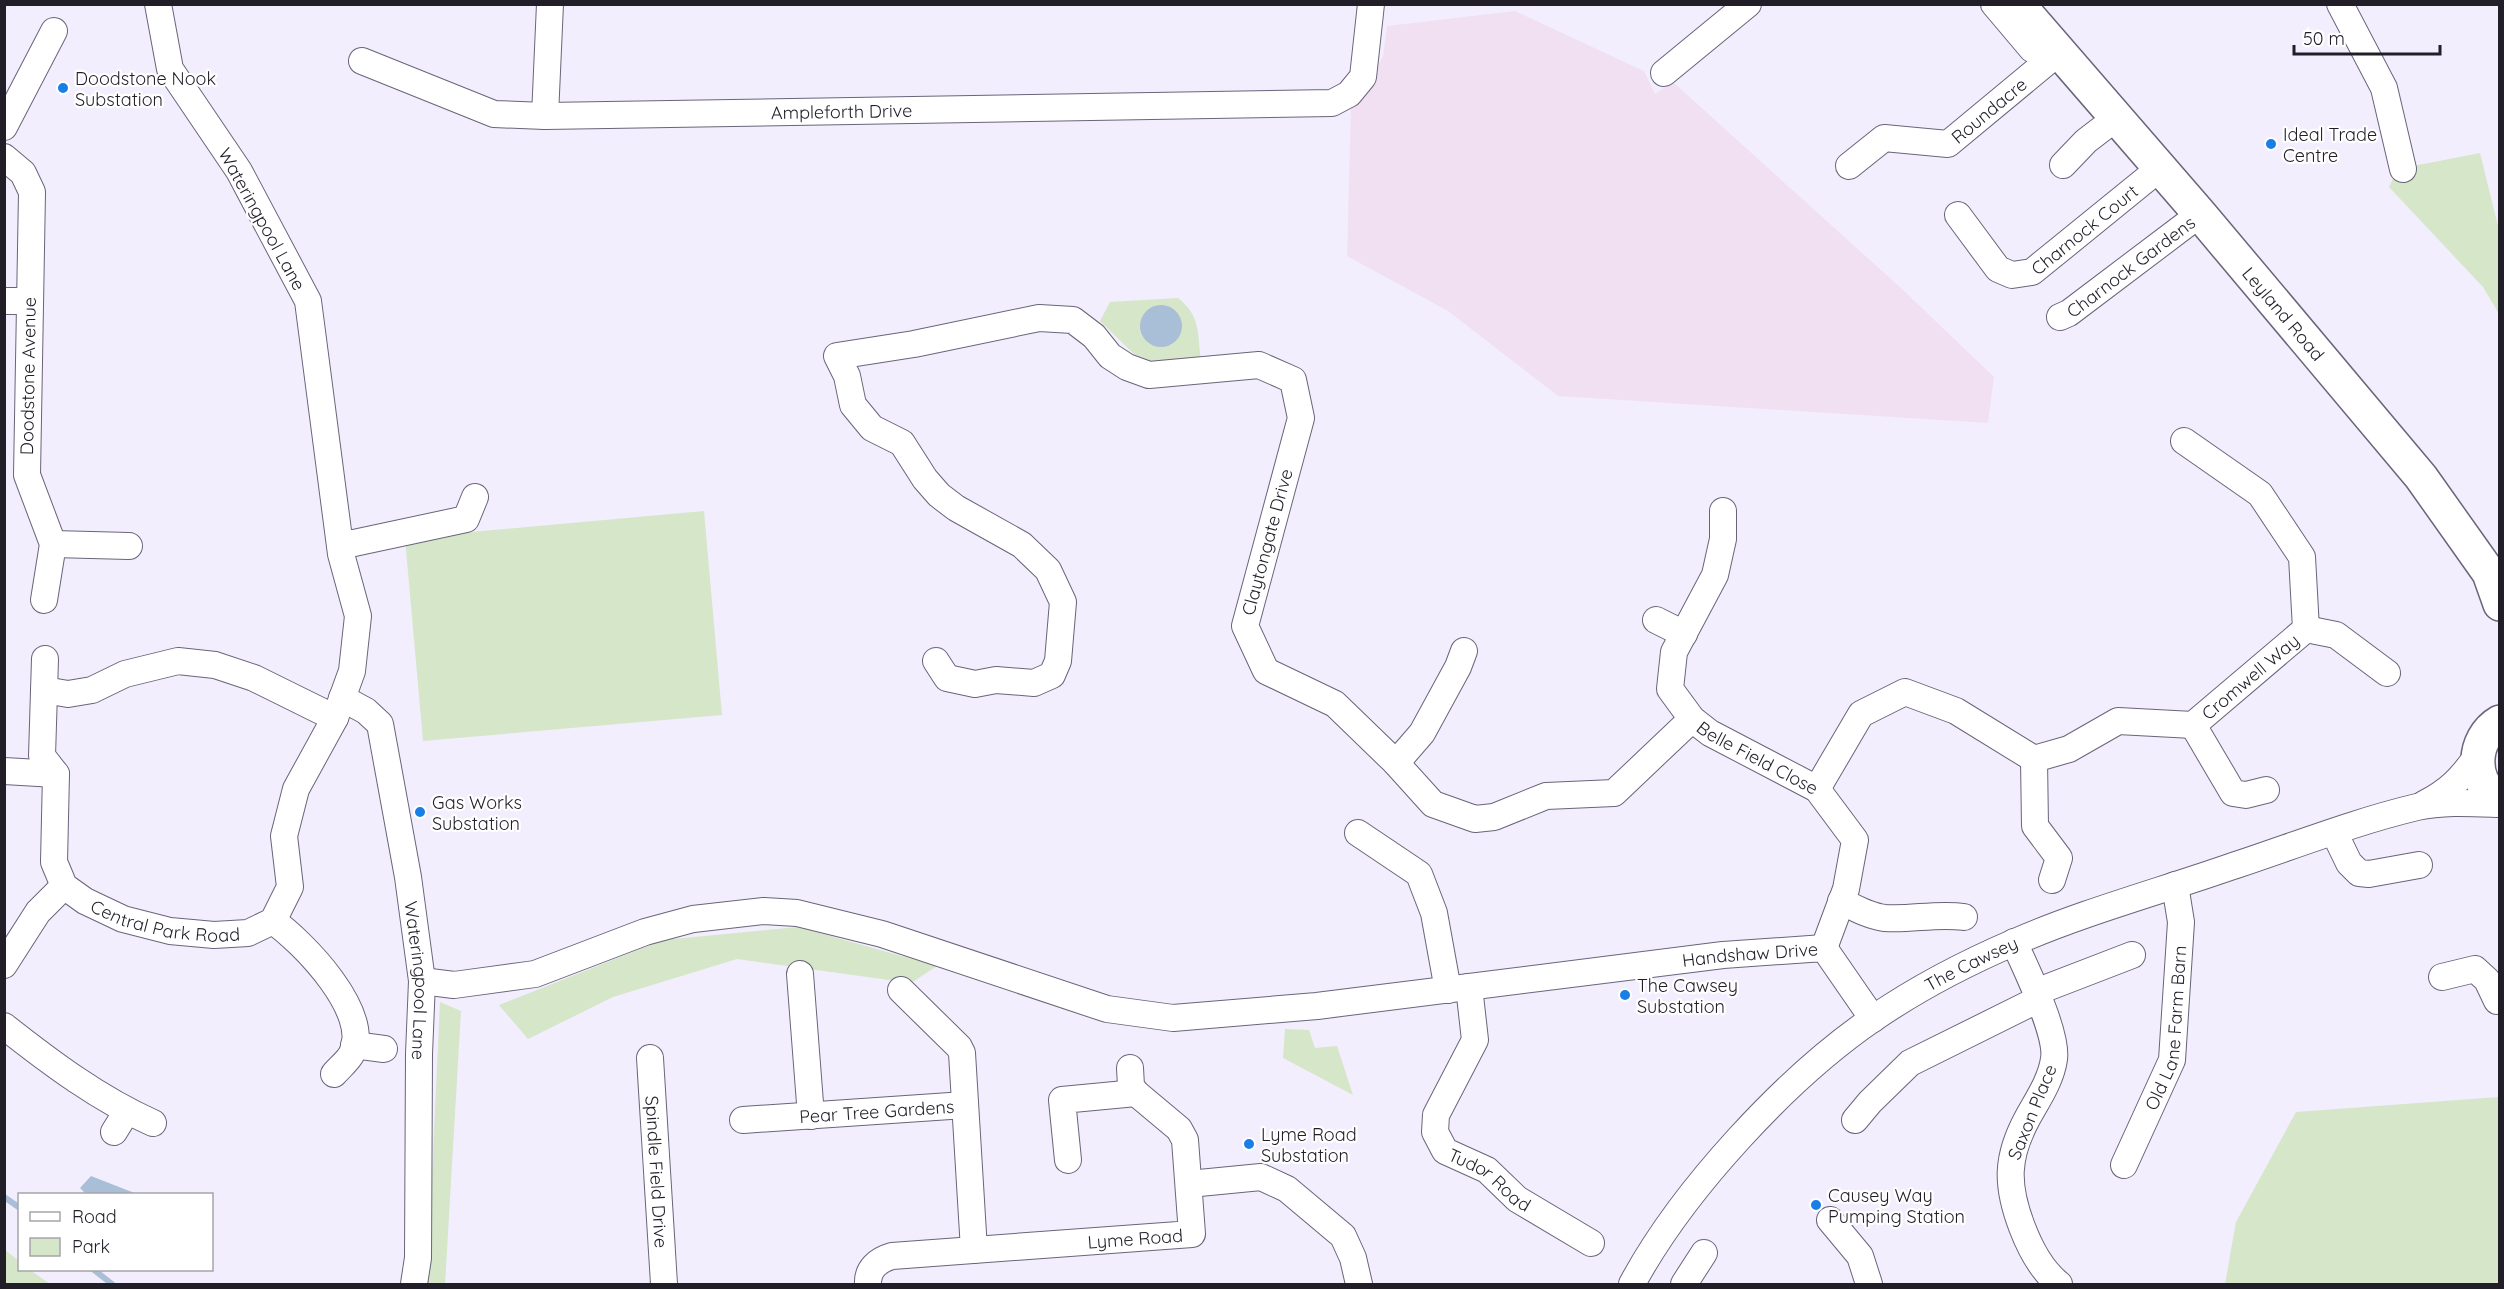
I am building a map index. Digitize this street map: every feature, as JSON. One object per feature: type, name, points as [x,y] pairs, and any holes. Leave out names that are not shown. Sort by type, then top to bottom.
[{"type":"main road","name":"Leyland Road","points":[[2018,4],[2200,214],[2421,477],[2489,573],[2499,604]]},
{"type":"main road","points":[[2497,717],[2485,734],[2477,756],[2478,771],[2485,785],[2499,801]]},
{"type":"street","name":"Wateringpool Lane","points":[[158,4],[170,69],[239,171],[308,301],[341,548]]},
{"type":"street","points":[[545,116],[550,4]]},
{"type":"street","name":"Ampleforth Drive","points":[[362,61],[494,114],[545,116],[1332,103],[1349,94],[1363,77],[1371,4]]},
{"type":"street","points":[[1664,73],[1748,4]]},
{"type":"street","points":[[1994,4],[2032,49],[2052,45]]},
{"type":"street","points":[[2340,4],[2384,88],[2403,169]]},
{"type":"street","points":[[4,127],[54,31]]},
{"type":"street","name":"Roundacre","points":[[1849,166],[1884,138],[1948,144],[2052,45]]},
{"type":"street","points":[[2063,165],[2086,141],[2116,118]]},
{"type":"street","name":"Doodstone Avenue","points":[[4,157],[22,173],[32,192],[17,301],[27,475],[53,544],[44,600]]},
{"type":"street","name":"Charnock Court","points":[[1958,214],[1998,269],[2012,275],[2032,272],[2160,168]]},
{"type":"street","name":"Charnock Gardens","points":[[2060,317],[2136,265],[2200,214]]},
{"type":"street","name":"Claytongate Drive","points":[[936,661],[947,678],[975,684],[996,680],[1034,683],[1052,675],[1058,661],[1063,602],[1048,570],[1037,558],[1012,538],[956,508],[939,495],[925,479],[902,443],[873,428],[854,405],[847,376],[837,356],[914,344],[1039,318],[1073,320],[1094,336],[1110,356],[1127,367],[1149,375],[1259,365],[1293,380],[1301,418],[1245,626],[1266,671],[1335,704],[1396,763],[1433,804],[1475,819],[1494,817],[1546,796],[1614,793],[1692,719]]},
{"type":"street","name":"Cromwell Way","points":[[2184,441],[2260,494],[2302,557],[2306,629]]},
{"type":"street","points":[[334,1074],[352,1054],[354,1045],[352,1022],[341,993],[326,971],[294,935],[273,921],[290,887],[284,836],[296,789],[338,708],[352,671],[358,616],[341,548],[354,543],[466,519],[475,497]]},
{"type":"street","name":"Belle Field Close","points":[[1723,511],[1723,539],[1715,575],[1674,651],[1670,689],[1692,719],[1710,732],[1816,789],[1855,840],[1841,901],[1824,948]]},
{"type":"street","points":[[53,544],[129,546]]},
{"type":"street","points":[[1656,620],[1684,634]]},
{"type":"street","name":"Cromwell Way","points":[[2306,629],[2336,635],[2387,673]]},
{"type":"street","name":"Cromwell Way","points":[[2034,759],[2069,749],[2118,721],[2193,724],[2306,629]]},
{"type":"street","points":[[1396,763],[1422,733],[1458,667],[1464,651]]},
{"type":"street","points":[[4,965],[38,912],[64,886],[54,862],[56,774],[42,756],[45,660]]},
{"type":"street","points":[[44,690],[68,694],[92,690],[125,674],[178,661],[215,664],[338,708]]},
{"type":"street","points":[[1816,789],[1862,714],[1905,692],[1956,711],[2034,759],[2035,826],[2059,858],[2052,880]]},
{"type":"street","name":"Wateringpool Lane","points":[[338,708],[366,711],[380,724],[408,877],[422,981],[419,1054],[418,1258],[414,1284]]},
{"type":"street","name":"Cromwell Way","points":[[2193,724],[2233,793],[2246,795],[2266,790]]},
{"type":"street","name":"The Cawsey","points":[[1632,1284],[1673,1221],[1724,1156],[1767,1110],[1820,1062],[1873,1019],[1941,977],[2062,922],[2334,832],[2418,807],[2440,796],[2460,781],[2477,756]]},
{"type":"street","points":[[4,771],[56,774]]},
{"type":"street","name":"The Cawsey","points":[[2418,807],[2499,801]]},
{"type":"street","points":[[2334,832],[2349,863],[2359,873],[2369,874],[2419,865]]},
{"type":"street","points":[[1358,833],[1419,874],[1459,988]]},
{"type":"street","name":"Old Lane Farm Barn","points":[[2124,1165],[2172,1060],[2181,922],[2175,885]]},
{"type":"street","name":"Central Park Road","points":[[64,886],[86,901],[123,919],[170,931],[214,935],[248,933],[273,921]]},
{"type":"street","points":[[1841,901],[1865,913],[1883,918],[1933,914],[1964,917]]},
{"type":"street","name":"Handshaw Drive","points":[[422,981],[454,984],[535,974],[645,932],[693,919],[764,911],[796,913],[882,934],[1107,1009],[1173,1018],[1317,1005],[1723,955],[1824,948],[1873,1019]]},
{"type":"street","name":"Saxon Place","points":[[2014,942],[2047,1021],[2055,1058],[2041,1095],[2016,1142],[2009,1173],[2016,1210],[2031,1250],[2059,1284]]},
{"type":"street","points":[[1855,1120],[1910,1063],[2038,996],[2133,955]]},
{"type":"street","points":[[2442,977],[2475,969],[2487,980],[2497,1001],[2499,1000]]},
{"type":"street","points":[[800,974],[811,1116]]},
{"type":"street","name":"Tudor Road","points":[[1459,988],[1475,1040],[1436,1115],[1435,1132],[1445,1151],[1487,1170],[1517,1199],[1591,1243]]},
{"type":"street","points":[[901,990],[959,1047],[963,1063],[965,1105]]},
{"type":"street","points":[[4,1026],[80,1083],[120,1122],[153,1123]]},
{"type":"street","points":[[354,1045],[384,1049]]},
{"type":"street","name":"Spindle Field Drive","points":[[650,1058],[663,1284]]},
{"type":"street","points":[[1130,1068],[1131,1086],[1136,1093],[1179,1129],[1185,1140],[1189,1184],[1261,1177],[1287,1189],[1343,1236],[1353,1258],[1359,1284]]},
{"type":"street","points":[[1068,1160],[1062,1100],[1136,1093]]},
{"type":"street","name":"Pear Tree Gardens","points":[[743,1120],[965,1105],[974,1251]]},
{"type":"street","name":"Lyme Road","points":[[868,1284],[870,1272],[885,1257],[1192,1234],[1189,1184]]},
{"type":"street","points":[[1830,1220],[1860,1256],[1869,1284]]},
{"type":"street","points":[[1684,1284],[1704,1254]]},
{"type":"shaded area","points":[[1515,11],[1644,71],[1655,94],[1673,82],[1902,289],[1994,377],[1988,423],[1558,396],[1448,311],[1347,256],[1351,107],[1383,57],[1387,26]]},
{"type":"green space","points":[[2480,153],[2499,230],[2499,314],[2483,287],[2389,187],[2398,169]]},
{"type":"green space","points":[[1178,298],[1191,311],[1197,326],[1201,360],[1155,363],[1134,354],[1100,321],[1110,302]]},
{"type":"green space","points":[[704,511],[722,715],[423,741],[405,538]]},
{"type":"green space","points":[[798,927],[937,966],[911,983],[737,959],[613,997],[528,1039],[499,1005],[663,940]]},
{"type":"green space","points":[[440,1002],[461,1011],[445,1284],[427,1284]]},
{"type":"green space","points":[[1285,1029],[1309,1030],[1315,1048],[1337,1046],[1353,1095],[1283,1058]]},
{"type":"green space","points":[[2499,1097],[2499,1284],[2225,1284],[2236,1222],[2296,1112]]},
{"type":"green space","points":[[5,1250],[18,1260],[18,1271],[31,1271],[50,1284],[5,1284]]},
{"type":"water","points":[[1161,305],[1176,311],[1182,326],[1176,341],[1161,347],[1146,341],[1140,326],[1146,311]]},
{"type":"water","points":[[91,1176],[134,1193],[85,1193],[80,1188]]},
{"type":"waterway","points":[[4,1197],[18,1207]]},
{"type":"waterway","points":[[95,1271],[112,1284]]},
{"type":"place","name":"Doodstone Nook Substation","points":[[63,88]]},
{"type":"place","name":"Ideal Trade Centre","points":[[2271,144]]},
{"type":"place","name":"Gas Works Substation","points":[[420,812]]},
{"type":"place","name":"The Cawsey Substation","points":[[1625,995]]},
{"type":"place","name":"Lyme Road Substation","points":[[1249,1144]]},
{"type":"place","name":"Causey Way Pumping Station","points":[[1816,1205]]}]
